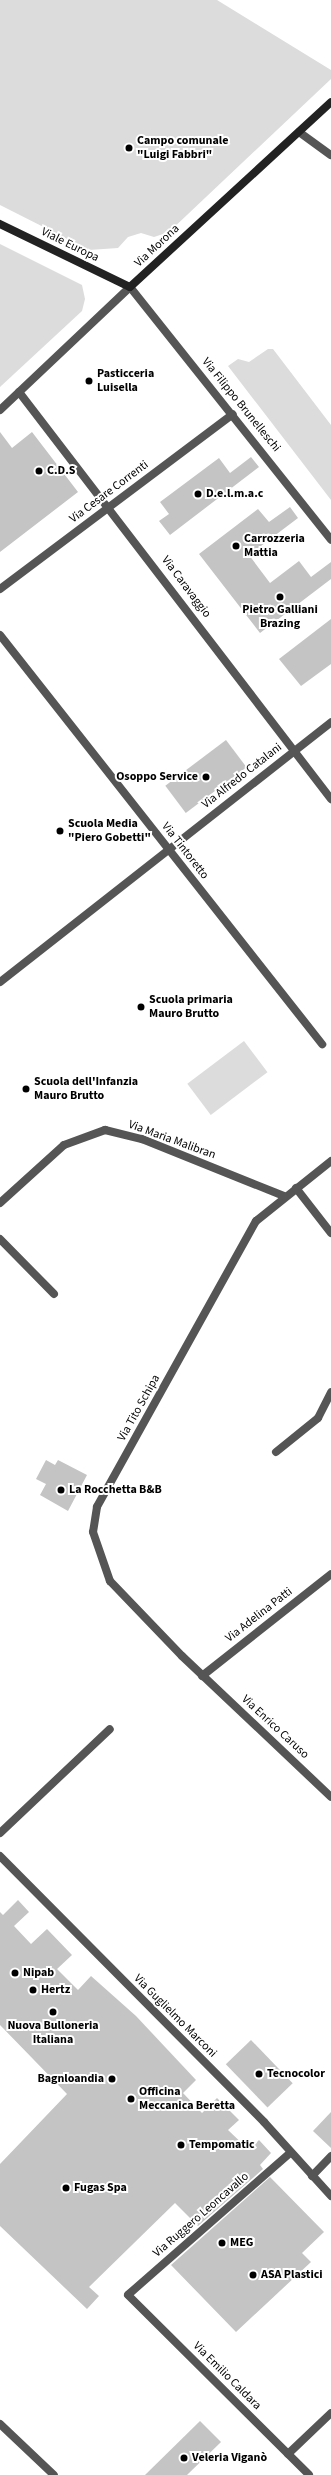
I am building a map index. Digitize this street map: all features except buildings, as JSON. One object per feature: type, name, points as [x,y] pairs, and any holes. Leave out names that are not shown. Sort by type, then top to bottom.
[{"type":"main road","name":"Via Morona","points":[[130,287],[331,102]]},
{"type":"main road","name":"Viale Europa","points":[[0,224],[130,287]]},
{"type":"street","points":[[299,132],[331,155]]},
{"type":"street","name":"Via Morona","points":[[0,410],[130,287]]},
{"type":"street","name":"Via Filippo Brunelleschi","points":[[130,287],[233,414],[331,540]]},
{"type":"street","name":"Via Caravaggio","points":[[19,392],[110,507],[331,799]]},
{"type":"street","name":"Via Cesare Correnti","points":[[0,589],[233,414]]},
{"type":"street","name":"Via Tintoretto","points":[[0,636],[322,1044]]},
{"type":"street","name":"Via Alfredo Catalani","points":[[0,982],[331,722]]},
{"type":"street","name":"Via Maria Malibran","points":[[0,1203],[64,1145],[105,1130],[142,1139],[284,1196]]},
{"type":"street","name":"Via Tito Schipa","points":[[202,1676],[110,1581],[93,1532],[97,1507],[256,1221],[284,1196],[331,1161]]},
{"type":"street","points":[[296,1188],[331,1233]]},
{"type":"street","points":[[0,1239],[54,1294]]},
{"type":"street","points":[[276,1452],[318,1418],[331,1392]]},
{"type":"street","name":"Via Adelina Patti","points":[[202,1676],[331,1574]]},
{"type":"street","name":"Via Enrico Caruso","points":[[202,1676],[331,1797]]},
{"type":"street","points":[[0,1833],[110,1729]]},
{"type":"street","name":"Via Guglielmo Marconi","points":[[1,1859],[264,2122],[290,2153],[331,2196]]},
{"type":"street","name":"Via Ruggero Leoncavallo","points":[[128,2295],[290,2153]]},
{"type":"street","points":[[312,2176],[331,2156]]},
{"type":"street","name":"Via Emilio Caldara","points":[[128,2295],[309,2475]]},
{"type":"street","points":[[288,2454],[331,2412]]},
{"type":"street","points":[[0,2424],[54,2475]]},
{"type":"shaded area","name":"Campo comunale \"Luigi Fabbri\"","points":[[0,0],[217,0],[331,70],[331,79],[169,232],[154,237],[141,233],[128,237],[118,248],[89,250],[0,205]]},
{"type":"shaded area","points":[[0,244],[82,285],[85,299],[82,311],[0,387]]},
{"type":"shaded area","points":[[268,349],[273,349],[331,425],[331,500],[228,366],[238,359],[249,362]]},
{"type":"shaded area","points":[[244,1041],[267,1072],[211,1115],[187,1084]]},
{"type":"place","name":"Campo comunale \"Luigi Fabbri\"","points":[[129,148]]},
{"type":"place","name":"Pasticceria Luisella","points":[[89,381]]},
{"type":"place","name":"C.D.S","points":[[39,471]]},
{"type":"place","name":"D.e.l.m.a.c","points":[[198,494]]},
{"type":"place","name":"Carrozzeria Mattia","points":[[236,546]]},
{"type":"place","name":"Pietro Galliani Brazing","points":[[280,597]]},
{"type":"place","name":"Osoppo Service","points":[[206,777]]},
{"type":"place","name":"Scuola Media \"Piero Gobetti\"","points":[[60,831]]},
{"type":"place","name":"Scuola primaria Mauro Brutto","points":[[141,1007]]},
{"type":"place","name":"Scuola dell'Infanzia Mauro Brutto","points":[[26,1089]]},
{"type":"place","name":"La Rocchetta B&B","points":[[61,1490]]},
{"type":"place","name":"Nipab","points":[[15,1973]]},
{"type":"place","name":"Hertz","points":[[33,1990]]},
{"type":"place","name":"Nuova Bulloneria Italiana","points":[[53,2012]]},
{"type":"place","name":"Tecnocolor","points":[[259,2074]]},
{"type":"place","name":"Bagnloandia","points":[[112,2079]]},
{"type":"place","name":"Officina Meccanica Beretta","points":[[131,2099]]},
{"type":"place","name":"Tempomatic","points":[[181,2145]]},
{"type":"place","name":"Fugas Spa","points":[[66,2188]]},
{"type":"place","name":"MEG","points":[[222,2243]]},
{"type":"place","name":"ASA Plastici","points":[[253,2275]]},
{"type":"place","name":"Veleria Viganò","points":[[184,2458]]}]
